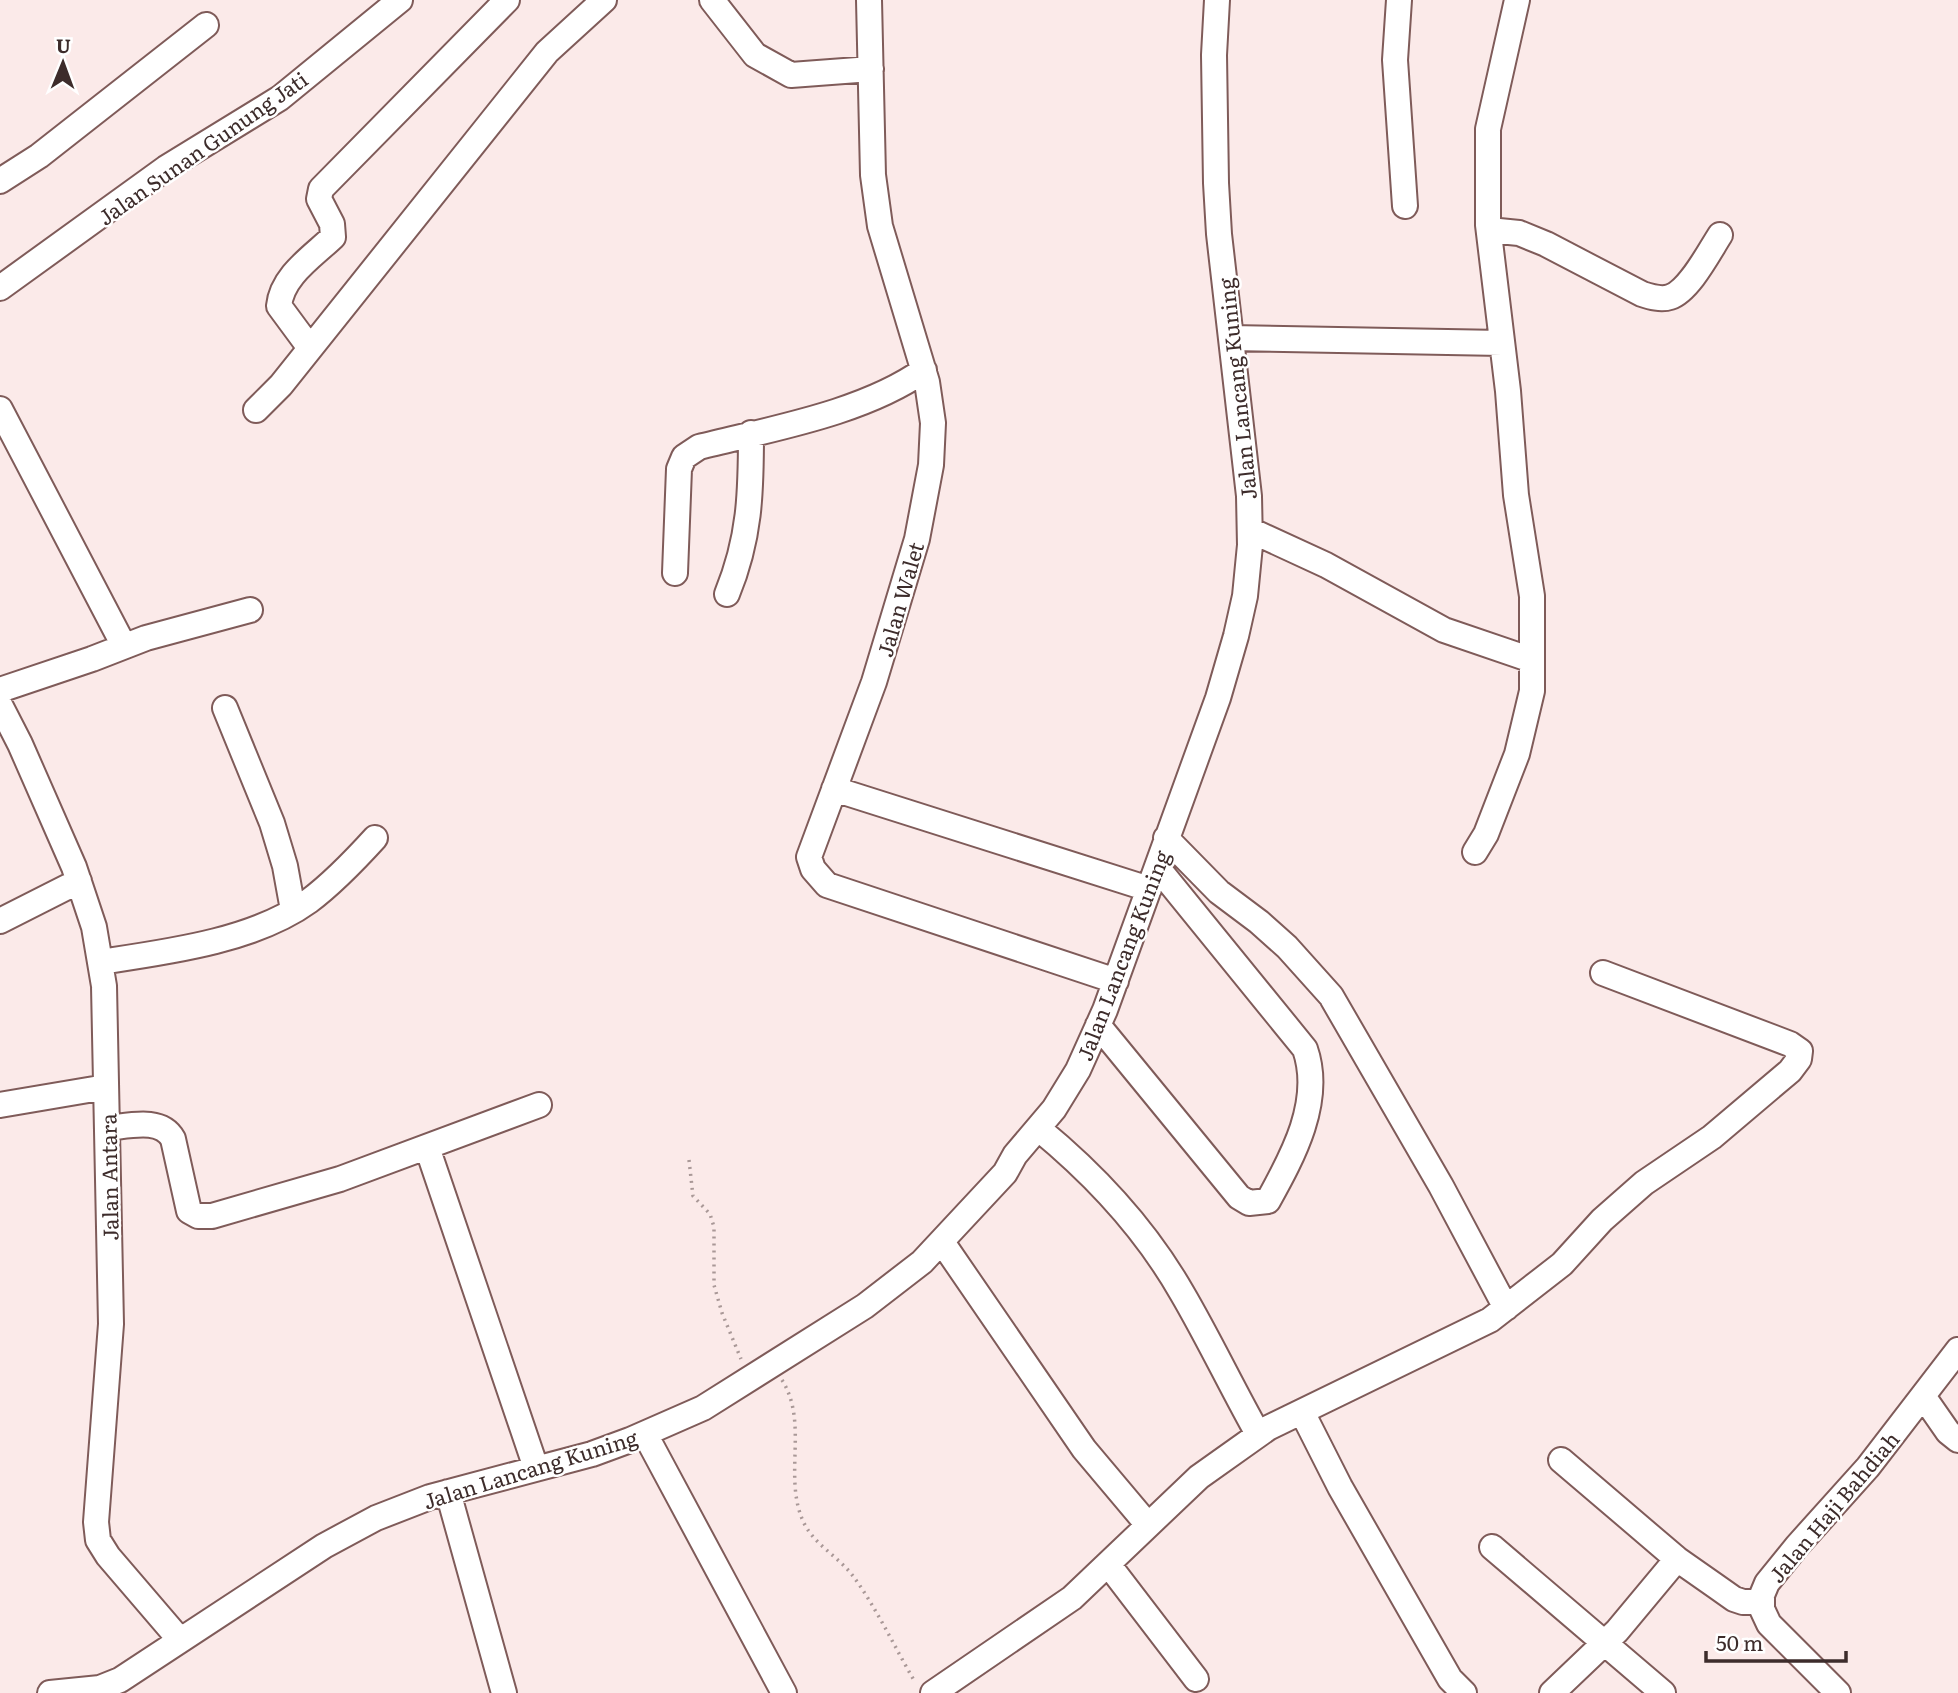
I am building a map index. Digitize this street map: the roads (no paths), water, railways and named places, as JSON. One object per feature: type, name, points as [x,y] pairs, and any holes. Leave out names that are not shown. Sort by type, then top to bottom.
[{"type":"street","name":"Jalan Sunan Gunung Jati","points":[[0,288],[166,168],[280,98],[400,0]]},
{"type":"street","points":[[310,348],[279,306],[280,295],[291,276],[333,237],[332,224],[319,200],[321,189],[507,0]]},
{"type":"street","points":[[256,410],[281,384],[547,52],[604,0]]},
{"type":"street","points":[[712,0],[755,55],[791,75],[871,69]]},
{"type":"street","name":"Jalan Walet","points":[[869,0],[873,175],[880,226],[924,370],[933,423],[931,466],[917,538],[874,682],[809,857],[813,869],[827,885],[1116,981]]},
{"type":"street","name":"Jalan Lancang Kuning","points":[[50,1693],[100,1688],[120,1680],[324,1546],[376,1518],[448,1492],[592,1454],[703,1408],[865,1306],[922,1262],[1005,1172],[1015,1155],[1054,1109],[1078,1070],[1116,981],[1218,698],[1245,596],[1250,530],[1249,496],[1216,183],[1214,55],[1217,0]]},
{"type":"street","points":[[1399,0],[1395,60],[1405,206]]},
{"type":"street","points":[[1475,852],[1486,834],[1517,754],[1532,691],[1532,597],[1516,495],[1508,391],[1489,230],[1488,129],[1517,0]]},
{"type":"street","points":[[0,181],[38,156],[206,25]]},
{"type":"street","points":[[1489,230],[1519,233],[1546,244],[1642,294],[1656,298],[1671,297],[1682,290],[1720,235]]},
{"type":"street","points":[[1231,338],[1502,343]]},
{"type":"street","points":[[675,573],[678,470],[684,457],[699,447],[873,398],[908,382],[924,370]]},
{"type":"street","points":[[0,409],[124,646]]},
{"type":"street","points":[[727,594],[740,562],[747,533],[751,433]]},
{"type":"street","points":[[1250,530],[1326,565],[1444,630],[1532,660]]},
{"type":"street","points":[[0,690],[146,638],[250,610]]},
{"type":"street","name":"Jalan Antara","points":[[0,705],[20,744],[79,881],[94,927],[104,986],[111,1324],[96,1522],[99,1540],[108,1556],[180,1640]]},
{"type":"street","points":[[225,709],[272,823],[285,866],[293,910]]},
{"type":"street","points":[[834,789],[1153,878],[1305,1049],[1311,1070],[1311,1089],[1295,1154],[1268,1201],[1249,1203],[1239,1197],[1098,1025]]},
{"type":"street","points":[[100,962],[215,940],[279,919],[308,901],[375,838]]},
{"type":"street","points":[[1166,838],[1219,892],[1287,947],[1331,996],[1393,1102],[1506,1308]]},
{"type":"street","points":[[0,921],[79,881]]},
{"type":"street","points":[[926,1692],[1072,1598],[1199,1477],[1258,1434],[1490,1320],[1562,1264],[1602,1220],[1644,1183],[1712,1137],[1790,1071],[1800,1059],[1800,1051],[1790,1044],[1603,973]]},
{"type":"street","points":[[0,1105],[106,1087]]},
{"type":"street","points":[[107,1128],[155,1124],[169,1132],[173,1139],[189,1211],[198,1216],[212,1216],[340,1179],[539,1105]]},
{"type":"street","points":[[1039,1129],[1090,1174],[1149,1243],[1182,1292],[1258,1434]]},
{"type":"street","points":[[427,1147],[536,1468]]},
{"type":"street","points":[[942,1242],[1084,1449],[1148,1525]]},
{"type":"street","name":"Jalan Haji Bahdiah","points":[[1838,1693],[1769,1623],[1762,1609],[1762,1595],[1767,1583],[1868,1467],[1958,1350]]},
{"type":"street","points":[[1923,1396],[1948,1432],[1958,1440]]},
{"type":"street","points":[[1302,1412],[1340,1487],[1450,1679],[1464,1693]]},
{"type":"street","points":[[645,1434],[784,1693]]},
{"type":"street","points":[[1561,1460],[1677,1559],[1734,1599],[1762,1602]]},
{"type":"street","points":[[448,1492],[504,1693]]},
{"type":"street","points":[[1492,1547],[1663,1693]]},
{"type":"street","points":[[1552,1693],[1648,1596],[1677,1559]]},
{"type":"street","points":[[1108,1564],[1196,1679]]}]
